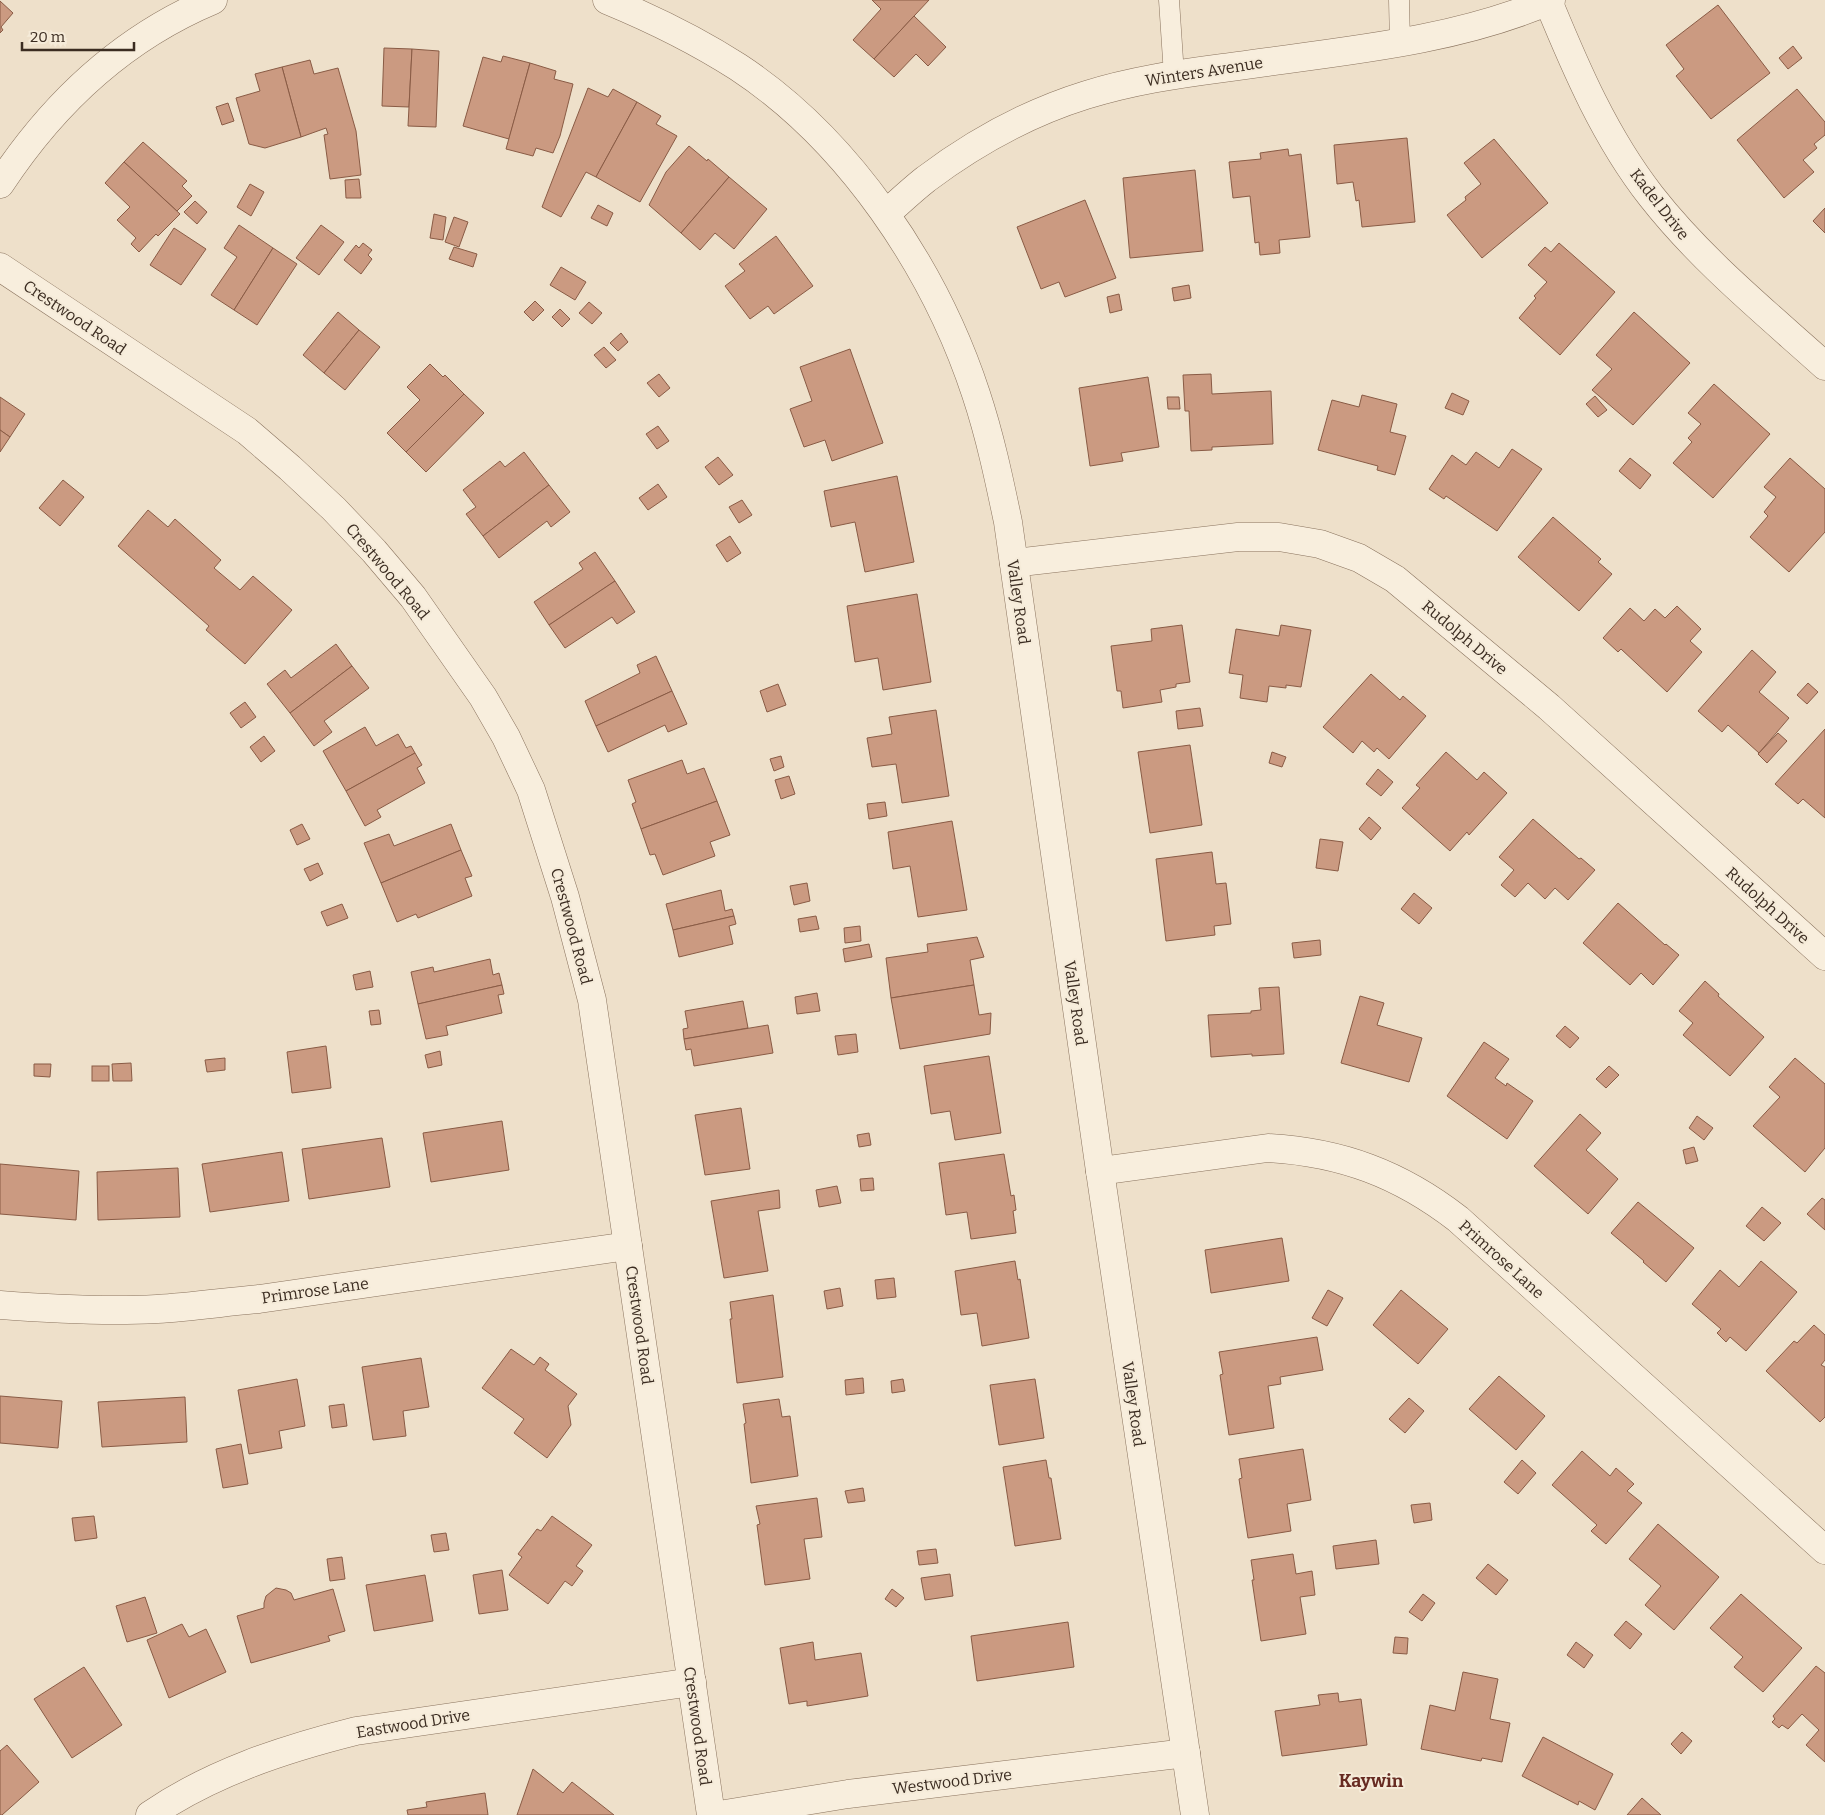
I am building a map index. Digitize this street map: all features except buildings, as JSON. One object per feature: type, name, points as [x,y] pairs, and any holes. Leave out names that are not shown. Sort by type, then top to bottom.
[{"type":"street","points":[[0,184],[42,125],[69,96],[99,70],[130,46],[164,24],[213,0]]},
{"type":"street","name":"Valley Road","points":[[607,0],[696,41],[740,68],[781,100],[819,134],[854,172],[886,214],[921,270],[947,321],[976,393],[995,457],[1008,522],[1100,1171],[1195,1815]]},
{"type":"street","name":"Winters Avenue","points":[[886,214],[925,180],[962,153],[1002,130],[1043,111],[1086,95],[1129,83],[1174,75],[1443,34],[1487,22],[1549,1]]},
{"type":"street","name":"Kadel Drive","points":[[1549,1],[1579,77],[1619,150],[1650,196],[1724,276],[1825,366]]},
{"type":"street","name":"Crestwood Road","points":[[0,267],[247,431],[334,509],[414,596],[483,697],[506,737],[531,790],[552,854],[592,1000],[711,1815]]},
{"type":"street","name":"Rudolph Drive","points":[[1014,563],[1238,537],[1279,537],[1304,541],[1320,544],[1359,558],[1395,578],[1549,707],[1825,956]]},
{"type":"street","name":"Primrose Lane","points":[[1100,1171],[1268,1148],[1289,1149],[1341,1158],[1391,1176],[1437,1202],[1458,1219],[1825,1550]]},
{"type":"street","name":"Primrose Lane","points":[[0,1305],[49,1308],[156,1309],[204,1305],[628,1246]]},
{"type":"street","name":"Eastwood Drive","points":[[150,1815],[202,1785],[252,1762],[303,1744],[356,1731],[692,1682]]},
{"type":"street","name":"Westwood Drive","points":[[719,1815],[848,1794],[1186,1752]]},
{"type":"lane","points":[[1169,0],[1174,75]]},
{"type":"lane","points":[[1399,0],[1400,42]]},
{"type":"district","name":"Kaywin","points":[[1371,1781]]}]
